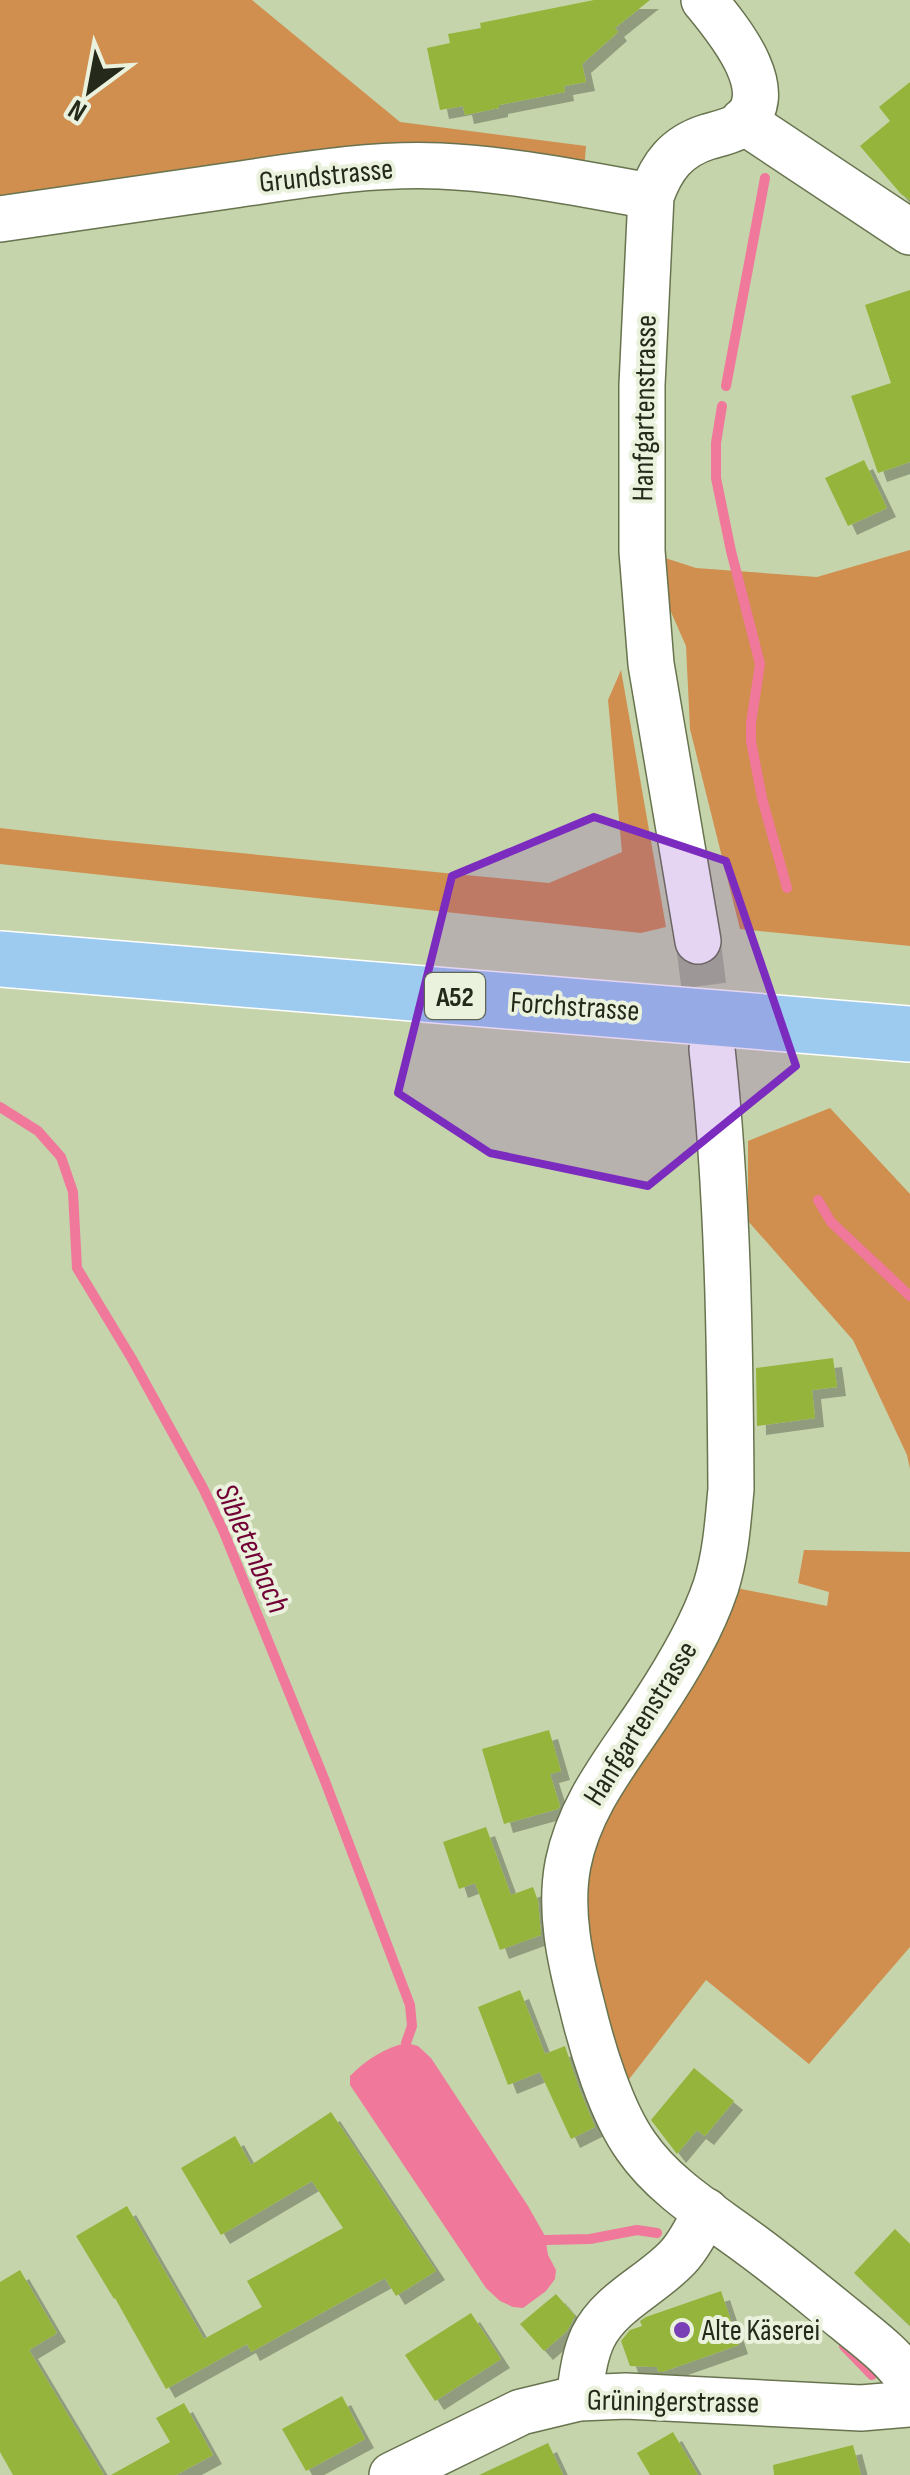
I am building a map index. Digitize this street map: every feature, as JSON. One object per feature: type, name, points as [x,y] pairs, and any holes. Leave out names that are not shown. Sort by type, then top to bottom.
[{"type":"highway","name":"Forchstrasse","points":[[0,922],[910,997]]},
{"type":"highway","name":"Forchstrasse","points":[[0,959],[910,1034]]},
{"type":"street","points":[[704,0],[746,60],[754,82],[754,102],[744,121],[910,232]]},
{"type":"street","name":"Hanfgartenstrasse","points":[[698,942],[651,664],[642,551],[643,364],[652,196],[661,172],[675,153],[744,121]]},
{"type":"street","name":"Grundstrasse","points":[[0,219],[281,178],[394,166],[520,174],[652,196]]},
{"type":"street","name":"Hanfgartenstrasse","points":[[712,1048],[720,1114],[729,1273],[731,1489],[723,1554],[716,1584],[690,1646],[588,1804],[579,1826],[568,1866],[565,1903],[569,1950],[585,2020],[612,2100],[626,2130],[649,2163],[875,2344],[910,2382]]},
{"type":"street","points":[[580,2398],[586,2355],[595,2332],[678,2257],[706,2211]]},
{"type":"street","name":"Grüningerstrasse","points":[[392,2475],[521,2412],[580,2398],[626,2396],[861,2408],[910,2404]]},
{"type":"highlighted area","points":[[594,817],[726,861],[796,1066],[648,1186],[490,1153],[398,1093],[452,876]]},
{"type":"shaded area","points":[[0,0],[252,0],[400,122],[586,146],[583,184],[521,174],[0,219]]},
{"type":"shaded area","points":[[910,550],[910,946],[740,929],[690,729],[686,646],[660,587],[659,556],[696,568],[817,577]]},
{"type":"shaded area","points":[[621,670],[666,927],[641,933],[0,864],[0,828],[549,883],[622,852],[608,700]]},
{"type":"shaded area","points":[[830,1108],[910,1194],[910,1469],[853,1340],[748,1221],[748,1141]]},
{"type":"shaded area","points":[[804,1550],[910,1552],[910,1947],[809,2064],[706,1980],[613,2100],[565,1903],[716,1584],[827,1606],[829,1592],[798,1583]]},
{"type":"shaded area","points":[[406,2043],[418,2046],[431,2058],[545,2236],[556,2270],[555,2279],[523,2308],[500,2301],[486,2288],[350,2085],[350,2076],[369,2060]]},
{"type":"building","points":[[594,0],[650,0],[615,28],[618,32],[582,64],[586,82],[564,86],[565,92],[465,115],[463,106],[440,110],[427,48],[450,43],[448,34],[481,28],[480,23]]},
{"type":"building","points":[[910,82],[910,200],[860,146],[890,121],[879,107]]},
{"type":"building","points":[[910,290],[910,462],[878,473],[851,396],[891,383],[865,305]]},
{"type":"building","points":[[864,460],[887,508],[848,526],[825,478]]},
{"type":"building","points":[[833,1358],[837,1387],[812,1390],[815,1418],[757,1426],[756,1368]]},
{"type":"building","points":[[549,1730],[561,1771],[550,1774],[560,1806],[504,1824],[482,1749]]},
{"type":"building","points":[[486,1827],[511,1895],[533,1887],[538,1901],[541,1935],[500,1950],[475,1883],[459,1889],[443,1842]]},
{"type":"building","points":[[520,1990],[545,2054],[565,2046],[595,2127],[571,2139],[540,2072],[508,2085],[478,2007]]},
{"type":"building","points":[[694,2068],[734,2101],[705,2136],[697,2130],[677,2154],[651,2120]]},
{"type":"building","points":[[331,2112],[436,2271],[396,2296],[385,2278],[251,2352],[247,2344],[166,2389],[76,2236],[127,2206],[204,2339],[262,2307],[247,2281],[343,2228],[312,2181],[221,2235],[181,2168],[235,2136],[251,2165]]},
{"type":"building","points":[[895,2229],[910,2244],[910,2326],[854,2273]]},
{"type":"building","points":[[20,2270],[57,2333],[29,2350],[104,2475],[13,2475],[0,2452],[0,2282]]},
{"type":"building","name":"Alte Käserei","points":[[721,2291],[739,2345],[662,2372],[657,2367],[630,2366],[621,2341],[630,2330],[642,2326],[640,2321]]},
{"type":"building","points":[[556,2294],[575,2316],[567,2331],[544,2351],[520,2324]]},
{"type":"building","points":[[471,2313],[501,2359],[435,2401],[405,2355]]},
{"type":"building","points":[[342,2396],[365,2439],[306,2471],[282,2429]]},
{"type":"building","points":[[184,2403],[213,2455],[176,2475],[111,2475],[170,2442],[156,2418]]},
{"type":"building","points":[[673,2432],[698,2475],[650,2475],[637,2453]]},
{"type":"building","points":[[548,2443],[563,2475],[479,2475]]},
{"type":"building","points":[[853,2445],[861,2475],[774,2475],[773,2465]]},
{"type":"waterway","points":[[726,386],[765,178]]},
{"type":"waterway","points":[[722,406],[716,478],[760,664],[751,741],[787,888]]},
{"type":"waterway","name":"Sibletenbach","points":[[0,1107],[38,1131],[61,1157],[73,1192],[77,1268],[132,1359],[223,1530],[410,2005],[412,2026],[406,2043]]},
{"type":"waterway","points":[[818,1200],[831,1222],[910,1296]]},
{"type":"waterway","points":[[546,2240],[590,2239],[637,2230],[657,2233]]},
{"type":"waterway","points":[[844,2346],[872,2375]]},
{"type":"tunnel","points":[[698,941],[712,1049]]},
{"type":"place","name":"Alte Käserei","points":[[682,2330]]}]
